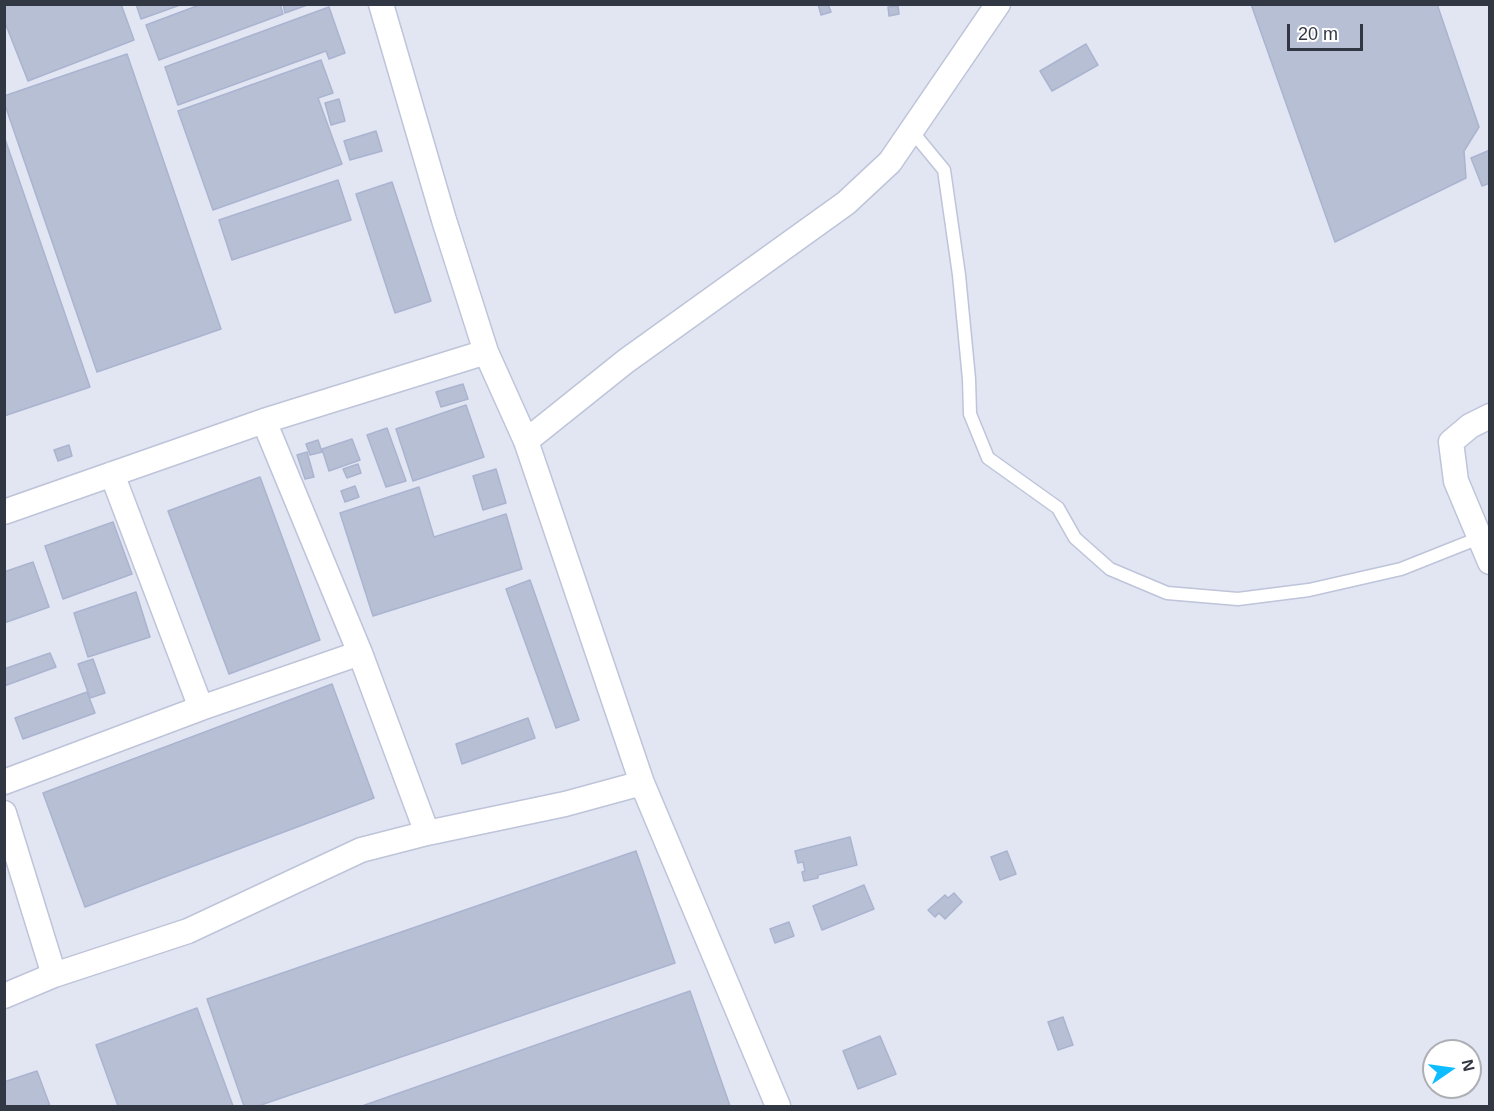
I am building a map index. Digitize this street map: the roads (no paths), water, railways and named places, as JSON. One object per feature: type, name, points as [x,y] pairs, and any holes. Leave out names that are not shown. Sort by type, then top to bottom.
[{"type":"street","points":[[381,4],[486,352],[526,441],[642,783],[778,1107]]},
{"type":"street","points":[[526,441],[626,361],[846,203],[890,162],[998,4]]},
{"type":"street","points":[[4,512],[264,421],[486,352]]},
{"type":"street","points":[[1490,416],[1470,426],[1451,442],[1456,481],[1490,562]]},
{"type":"street","points":[[264,421],[360,653],[427,833]]},
{"type":"street","points":[[112,474],[201,708]]},
{"type":"street","points":[[4,782],[201,708],[360,653]]},
{"type":"street","points":[[4,996],[54,975],[188,931],[361,850],[427,833],[565,804],[642,783]]},
{"type":"street","points":[[4,813],[54,975]]},
{"type":"lane","points":[[911,130],[944,170],[959,275],[970,414],[988,458],[1058,508],[1075,538],[1110,569],[1167,593],[1238,599],[1309,590],[1401,569],[1479,538]]}]
